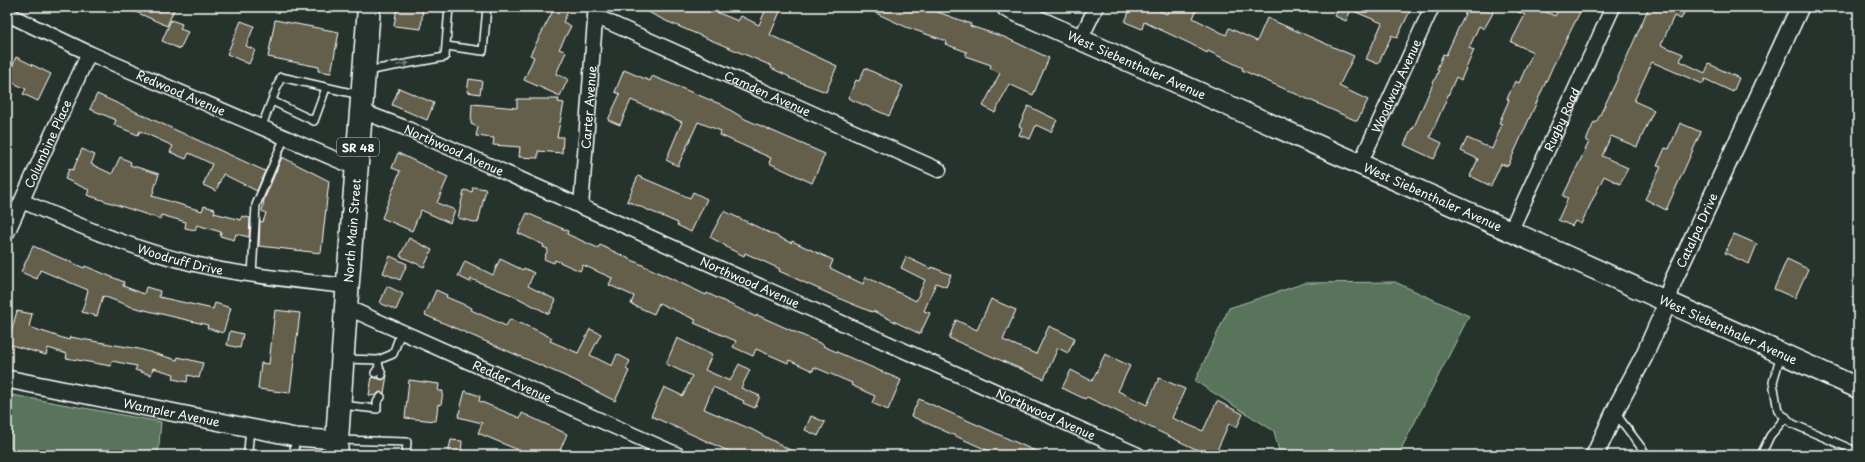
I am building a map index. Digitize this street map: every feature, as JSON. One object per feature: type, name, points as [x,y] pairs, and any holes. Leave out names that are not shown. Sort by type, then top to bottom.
[{"type":"main road","name":"North Main Street","points":[[337,447],[346,297],[369,7]]},
{"type":"main road","name":"West Siebenthaler Avenue","points":[[1007,7],[1858,388]]},
{"type":"street","points":[[1080,40],[1096,7]]},
{"type":"street","name":"Woodway Avenue","points":[[1360,164],[1432,7]]},
{"type":"street","name":"Rugby Road","points":[[1510,232],[1613,7]]},
{"type":"street","name":"Catalpa Drive","points":[[1595,455],[1614,412],[1644,356],[1667,302],[1672,281],[1800,7]]},
{"type":"street","name":"Camden Avenue","points":[[596,12],[938,170]]},
{"type":"street","name":"Carter Avenue","points":[[581,207],[596,12]]},
{"type":"street","name":"Redwood Avenue","points":[[7,14],[89,53],[284,139],[356,168]]},
{"type":"street","name":"Columbine Place","points":[[7,234],[89,53]]},
{"type":"street","name":"Northwood Avenue","points":[[361,103],[403,127],[1138,455]]},
{"type":"street","name":"Woodruff Drive","points":[[22,201],[86,229],[131,245],[181,260],[346,297]]},
{"type":"street","name":"Redder Avenue","points":[[346,297],[401,332],[678,455]]},
{"type":"street","name":"Wampler Avenue","points":[[7,379],[337,447]]},
{"type":"lane","points":[[364,71],[445,57],[450,7]]},
{"type":"lane","points":[[446,46],[483,51],[487,7]]},
{"type":"lane","points":[[261,128],[281,77],[326,88],[361,103]]},
{"type":"lane","points":[[272,101],[314,121],[326,88]]},
{"type":"lane","points":[[252,275],[256,205],[284,139]]},
{"type":"lane","points":[[342,359],[379,369],[393,354],[401,332]]},
{"type":"lane","points":[[1781,354],[1773,382],[1778,410],[1793,424],[1858,452]]},
{"type":"lane","points":[[339,405],[377,409],[377,398]]},
{"type":"lane","points":[[1614,412],[1647,455]]},
{"type":"lane","points":[[1761,455],[1770,436],[1786,417]]},
{"type":"lane","points":[[250,428],[248,451],[253,455]]},
{"type":"lane","points":[[294,455],[295,438]]},
{"type":"lane","points":[[337,447],[407,442],[406,455]]},
{"type":"green space","points":[[1395,282],[1469,316],[1398,455],[1280,455],[1274,431],[1195,381],[1229,308],[1305,283]]},
{"type":"green space","points":[[7,394],[161,422],[158,455],[7,455]]},
{"type":"building","points":[[125,7],[152,7],[161,11],[163,7],[175,7],[167,26]]},
{"type":"building","points":[[397,7],[423,7],[421,29],[394,26]]},
{"type":"building","points":[[555,7],[570,7],[563,22],[571,26],[559,49],[566,52],[556,74],[568,79],[560,96],[524,80],[534,57],[530,55]]},
{"type":"building","points":[[638,7],[701,7],[713,13],[714,11],[738,21],[741,16],[759,25],[767,7],[782,7],[770,35],[837,66],[826,92],[789,78],[790,77],[771,68],[772,66],[666,21]]},
{"type":"building","points":[[863,7],[924,7],[971,24],[970,26],[1004,37],[1049,58],[1033,95],[1009,84],[995,113],[983,106],[1000,73],[990,68],[991,65],[965,56],[967,52],[945,44],[946,41],[906,27]]},
{"type":"building","points":[[1131,7],[1150,7],[1167,14],[1170,7],[1198,7],[1193,18],[1226,35],[1229,28],[1257,41],[1267,18],[1354,56],[1339,86],[1368,100],[1357,121],[1242,70],[1243,68],[1208,51],[1207,53],[1144,22],[1142,29],[1125,22]]},
{"type":"building","points":[[1339,7],[1401,7],[1410,11],[1397,38],[1392,35],[1378,64],[1366,59],[1382,23],[1351,10],[1346,21],[1335,16]]},
{"type":"building","points":[[1468,7],[1482,7],[1493,13],[1484,29],[1479,26],[1469,48],[1474,50],[1461,80],[1456,77],[1430,137],[1442,143],[1434,159],[1404,145],[1412,128],[1413,129],[1439,70],[1437,69],[1443,54],[1446,55]]},
{"type":"building","points":[[1508,7],[1534,7],[1555,16],[1560,7],[1574,7],[1581,10],[1553,66],[1508,166],[1501,164],[1491,186],[1470,176],[1478,159],[1461,151],[1467,138],[1492,149],[1502,124],[1499,123],[1509,100],[1507,99],[1515,81],[1519,83],[1533,52],[1511,42],[1525,15]]},
{"type":"building","points":[[1649,7],[1687,7],[1681,19],[1674,16],[1661,45],[1683,54],[1680,61],[1705,73],[1709,64],[1739,78],[1733,92],[1705,79],[1703,84],[1652,62],[1634,101],[1654,110],[1637,147],[1611,136],[1602,156],[1628,168],[1620,184],[1604,176],[1581,224],[1575,221],[1572,226],[1558,220],[1568,198],[1563,196],[1589,142],[1586,141],[1594,122],[1596,123],[1615,84]]},
{"type":"building","points":[[171,20],[182,24],[180,29],[188,32],[180,49],[162,41]]},
{"type":"building","points":[[275,20],[339,32],[331,73],[318,71],[319,67],[268,57]]},
{"type":"building","points":[[241,21],[254,26],[246,46],[255,50],[249,64],[227,54]]},
{"type":"building","points":[[16,57],[51,74],[38,101],[23,94],[26,89],[7,80]]},
{"type":"building","points":[[865,68],[903,86],[889,116],[848,98],[856,80],[859,81]]},
{"type":"building","points":[[624,70],[650,81],[652,76],[720,104],[745,119],[825,154],[812,183],[769,163],[771,158],[720,135],[721,131],[698,122],[678,166],[666,160],[682,122],[631,100],[620,125],[608,120],[620,94],[615,92]]},
{"type":"building","points":[[469,79],[482,81],[480,94],[467,92]]},
{"type":"building","points":[[399,88],[434,103],[427,120],[392,105]]},
{"type":"building","points":[[97,94],[265,171],[257,191],[223,174],[216,191],[203,185],[212,164],[189,153],[186,159],[170,152],[173,146],[140,131],[138,135],[114,125],[116,120],[90,109]]},
{"type":"building","points":[[517,99],[559,99],[558,102],[564,103],[557,137],[563,137],[562,153],[538,151],[538,158],[519,157],[520,147],[493,145],[494,138],[476,136],[478,127],[471,124],[472,104],[517,108]]},
{"type":"building","points":[[1028,106],[1057,120],[1051,132],[1036,125],[1030,139],[1019,135],[1022,128],[1019,126]]},
{"type":"building","points":[[1680,123],[1701,132],[1666,210],[1645,199],[1661,167],[1657,166],[1665,148],[1669,149]]},
{"type":"building","points":[[82,149],[95,155],[91,164],[112,174],[120,157],[131,162],[130,165],[159,174],[152,196],[202,211],[204,206],[215,209],[214,213],[241,220],[242,216],[250,218],[249,237],[236,234],[234,240],[220,236],[221,232],[197,225],[195,230],[185,228],[186,222],[161,215],[160,219],[87,195],[89,190],[65,179],[69,169],[73,170]]},
{"type":"building","points":[[398,153],[448,177],[437,203],[455,210],[450,223],[421,210],[412,231],[382,218],[400,171],[392,168]]},
{"type":"building","points":[[282,157],[329,181],[321,253],[259,246],[260,221],[263,222],[266,213],[262,211],[264,200]]},
{"type":"building","points":[[638,176],[690,198],[693,192],[707,199],[691,232],[677,225],[678,223],[627,201]]},
{"type":"building","points":[[473,187],[486,189],[478,223],[458,218],[464,190],[472,192]]},
{"type":"building","points":[[724,211],[791,243],[792,241],[833,260],[830,268],[863,284],[866,277],[916,301],[925,280],[901,268],[906,257],[931,269],[932,267],[951,275],[946,287],[936,283],[924,311],[930,313],[920,334],[873,311],[872,312],[845,301],[779,271],[780,269],[745,253],[744,256],[710,237]]},
{"type":"building","points":[[527,213],[568,231],[567,234],[598,248],[600,245],[706,295],[707,293],[756,317],[757,315],[901,380],[888,410],[872,403],[875,396],[851,385],[852,383],[814,367],[813,371],[789,360],[788,363],[756,349],[753,356],[733,347],[736,341],[694,323],[696,320],[659,303],[654,314],[631,304],[634,296],[609,285],[612,278],[583,265],[580,271],[555,260],[554,263],[544,259],[548,249],[543,247],[544,245],[518,233]]},
{"type":"building","points":[[1734,234],[1757,244],[1749,264],[1725,253]]},
{"type":"building","points":[[409,238],[432,250],[424,267],[400,256]]},
{"type":"building","points":[[33,246],[84,268],[85,266],[124,282],[123,286],[144,294],[146,287],[160,291],[159,297],[213,309],[215,303],[231,308],[223,333],[207,328],[208,325],[132,307],[103,296],[97,316],[82,312],[88,290],[40,270],[37,279],[21,272]]},
{"type":"building","points":[[390,256],[407,264],[400,280],[383,273]]},
{"type":"building","points":[[500,259],[523,270],[524,268],[534,273],[528,286],[556,300],[549,314],[512,295],[471,279],[470,282],[458,276],[465,261],[493,275]]},
{"type":"building","points":[[1787,259],[1808,269],[1795,298],[1774,289]]},
{"type":"building","points":[[387,286],[403,294],[396,310],[380,303]]},
{"type":"building","points":[[436,290],[447,295],[446,297],[472,308],[471,310],[506,326],[510,319],[552,338],[550,341],[578,353],[590,329],[601,334],[590,355],[612,366],[617,354],[630,361],[626,369],[629,371],[615,401],[574,380],[425,315]]},
{"type":"building","points":[[991,299],[1016,310],[1003,340],[1036,354],[1049,326],[1075,338],[1068,353],[1058,348],[1044,379],[949,338],[956,320],[977,330]]},
{"type":"building","points":[[275,310],[300,313],[290,393],[258,389],[261,363],[269,364]]},
{"type":"building","points":[[17,311],[32,314],[29,327],[69,340],[70,337],[139,349],[177,360],[178,357],[203,363],[199,378],[188,375],[187,382],[173,379],[174,374],[153,368],[151,375],[135,370],[137,366],[112,361],[111,366],[66,358],[67,354],[48,348],[46,355],[8,344]]},
{"type":"building","points":[[230,331],[243,334],[240,348],[227,345]]},
{"type":"building","points":[[677,338],[712,355],[705,370],[730,381],[739,364],[750,370],[741,388],[760,396],[755,408],[743,403],[744,401],[713,387],[704,409],[753,430],[799,455],[737,455],[651,416],[664,387],[683,396],[692,376],[666,364]]},
{"type":"building","points":[[1105,354],[1130,366],[1118,391],[1147,405],[1159,378],[1185,389],[1172,418],[1203,431],[1217,401],[1243,414],[1237,427],[1229,423],[1215,455],[1208,455],[1087,397],[1085,399],[1062,388],[1071,370],[1092,381]]},
{"type":"building","points":[[387,375],[384,393],[380,392],[375,396],[369,395],[372,377],[383,380]]},
{"type":"building","points":[[409,380],[439,384],[438,391],[443,391],[441,405],[438,404],[436,421],[405,418]]},
{"type":"building","points":[[465,391],[480,396],[479,401],[520,418],[522,413],[567,434],[558,455],[530,455],[478,433],[482,423],[458,417]]},
{"type":"building","points":[[919,399],[1044,455],[998,455],[911,416]]},
{"type":"building","points":[[811,416],[825,422],[818,436],[805,430]]},
{"type":"building","points":[[451,440],[462,441],[461,454],[448,453]]}]
